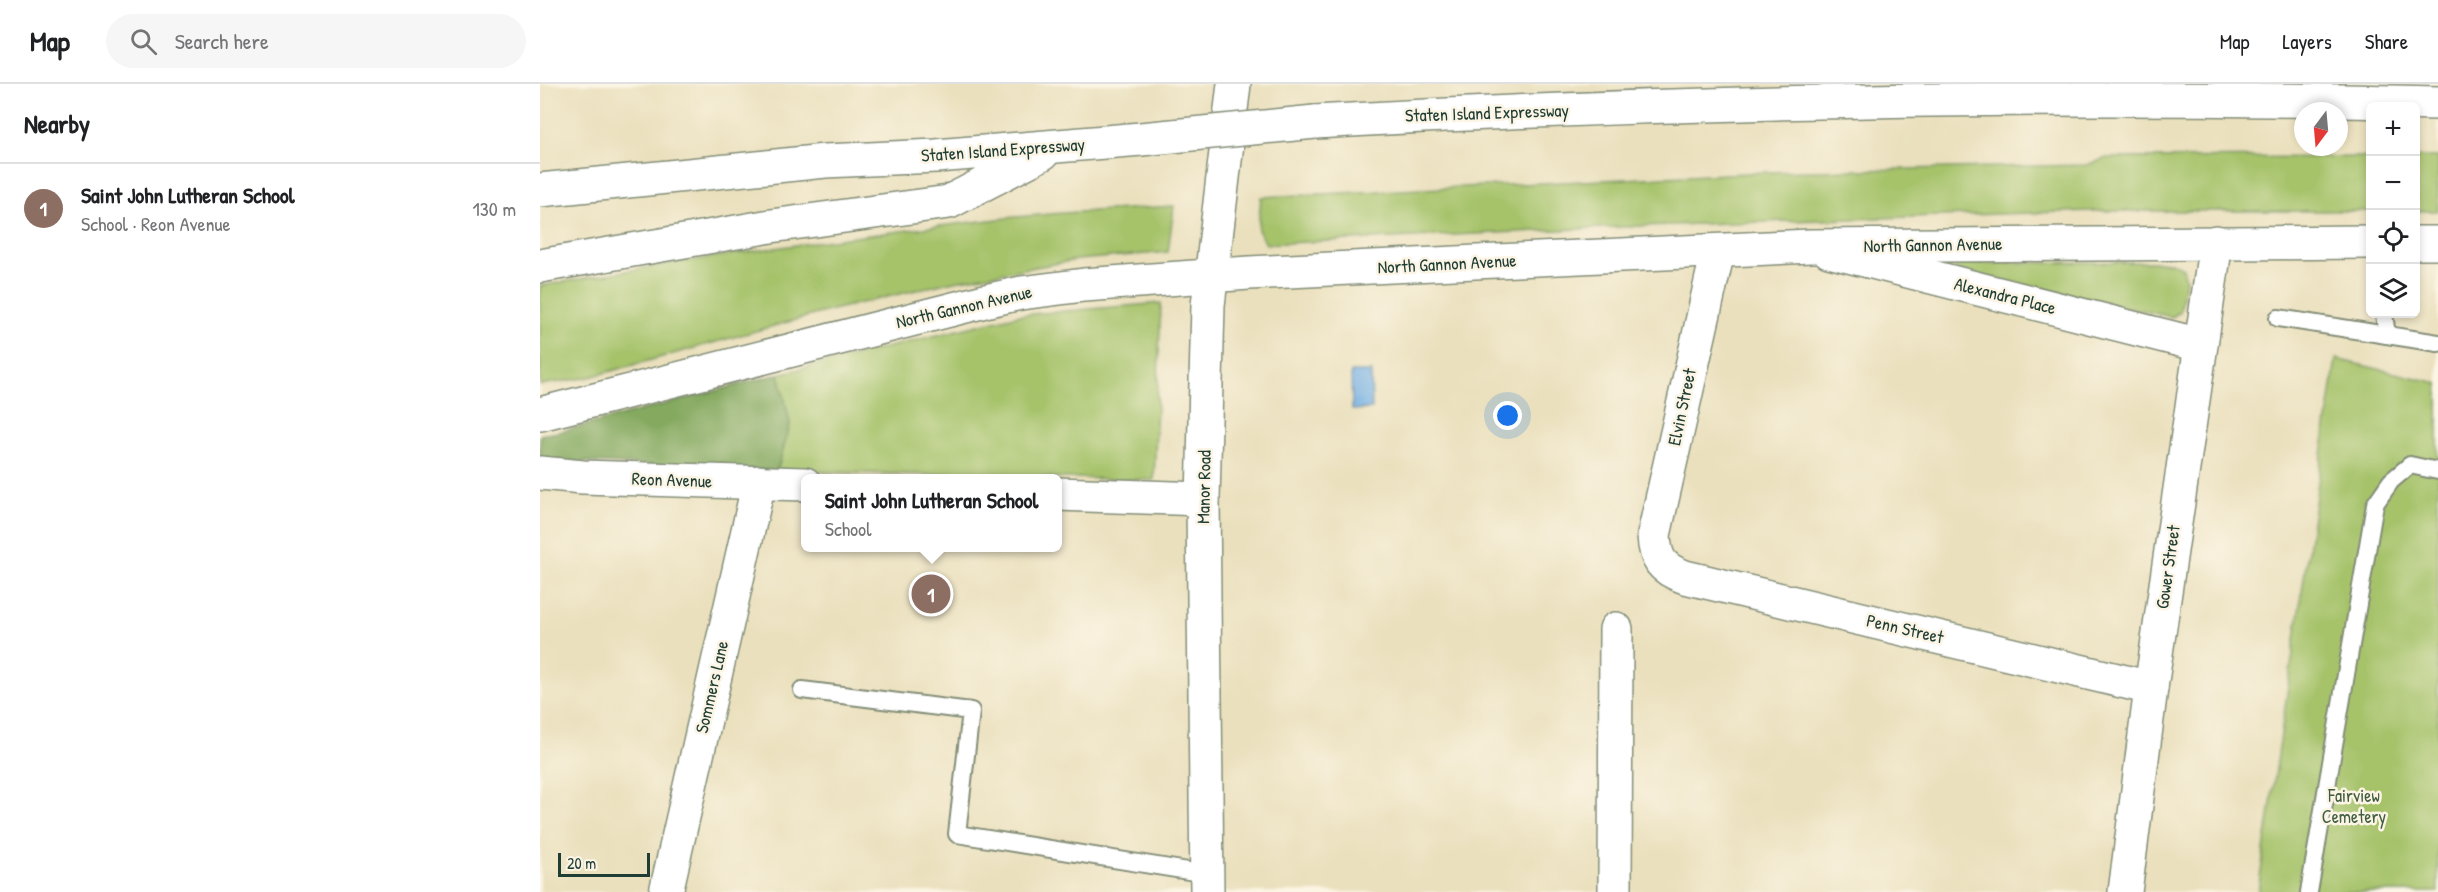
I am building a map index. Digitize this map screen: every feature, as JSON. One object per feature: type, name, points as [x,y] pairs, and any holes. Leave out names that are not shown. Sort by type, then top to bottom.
[{"type":"main road","name":"Manor Road","points":[[1207,883],[1203,499],[1208,305],[1234,84]]},
{"type":"main road","name":"Staten Island Expressway","points":[[540,190],[825,160],[936,156],[1316,122],[1657,106],[2114,99],[2438,103]]},
{"type":"main road","points":[[540,266],[771,226],[949,201],[1056,146]]},
{"type":"main road","name":"Gower Street","points":[[2125,892],[2151,688],[2216,242]]},
{"type":"main road","name":"North Gannon Avenue","points":[[540,414],[1021,293],[1084,285],[1810,246],[2366,242]]},
{"type":"main road","points":[[2420,243],[2438,243]]},
{"type":"main road","name":"Alexandra Place","points":[[1810,246],[2200,345]]},
{"type":"main road","name":"Elvin Street","points":[[1661,564],[1655,551],[1654,535],[1718,251]]},
{"type":"main road","name":"Reon Avenue","points":[[540,473],[583,477],[801,484]]},
{"type":"main road","name":"Sommers Lane","points":[[666,892],[759,483]]},
{"type":"main road","points":[[1062,494],[1203,499]]},
{"type":"main road","name":"Penn Street","points":[[1661,564],[1671,572],[1685,577],[2151,688]]},
{"type":"main road","points":[[1615,892],[1616,629]]},
{"type":"lane","points":[[2278,318],[2438,343]]},
{"type":"lane","points":[[2385,318],[2387,335]]},
{"type":"lane","points":[[2309,892],[2375,504],[2391,481],[2410,465],[2438,471]]},
{"type":"lane","points":[[802,690],[970,711],[957,834],[1207,883]]},
{"type":"green space","points":[[2366,157],[2366,211],[2092,211],[1641,226],[1266,244],[1258,230],[1261,197],[1768,172],[2086,165],[2107,158]]},
{"type":"green space","points":[[2420,157],[2438,157],[2438,211],[2420,211]]},
{"type":"green space","points":[[1174,206],[1168,252],[1077,260],[954,281],[828,311],[590,377],[540,385],[540,286],[714,257],[890,232],[1028,216]]},
{"type":"green space","points":[[2171,262],[2183,268],[2186,280],[2180,312],[2172,317],[1961,271],[1951,266],[1954,263]]},
{"type":"green space","points":[[1161,303],[1154,480],[1062,478],[1062,474],[777,471],[790,424],[779,374],[1019,315]]},
{"type":"green space","name":"Fairview Cemetery","points":[[2336,359],[2438,383],[2438,892],[2258,892]]},
{"type":"green space","points":[[779,374],[790,424],[777,471],[540,460],[540,435]]},
{"type":"water","points":[[1351,372],[1371,372],[1372,409],[1352,410]]},
{"type":"place","name":"Saint John Lutheran School","points":[[931,594]]}]
